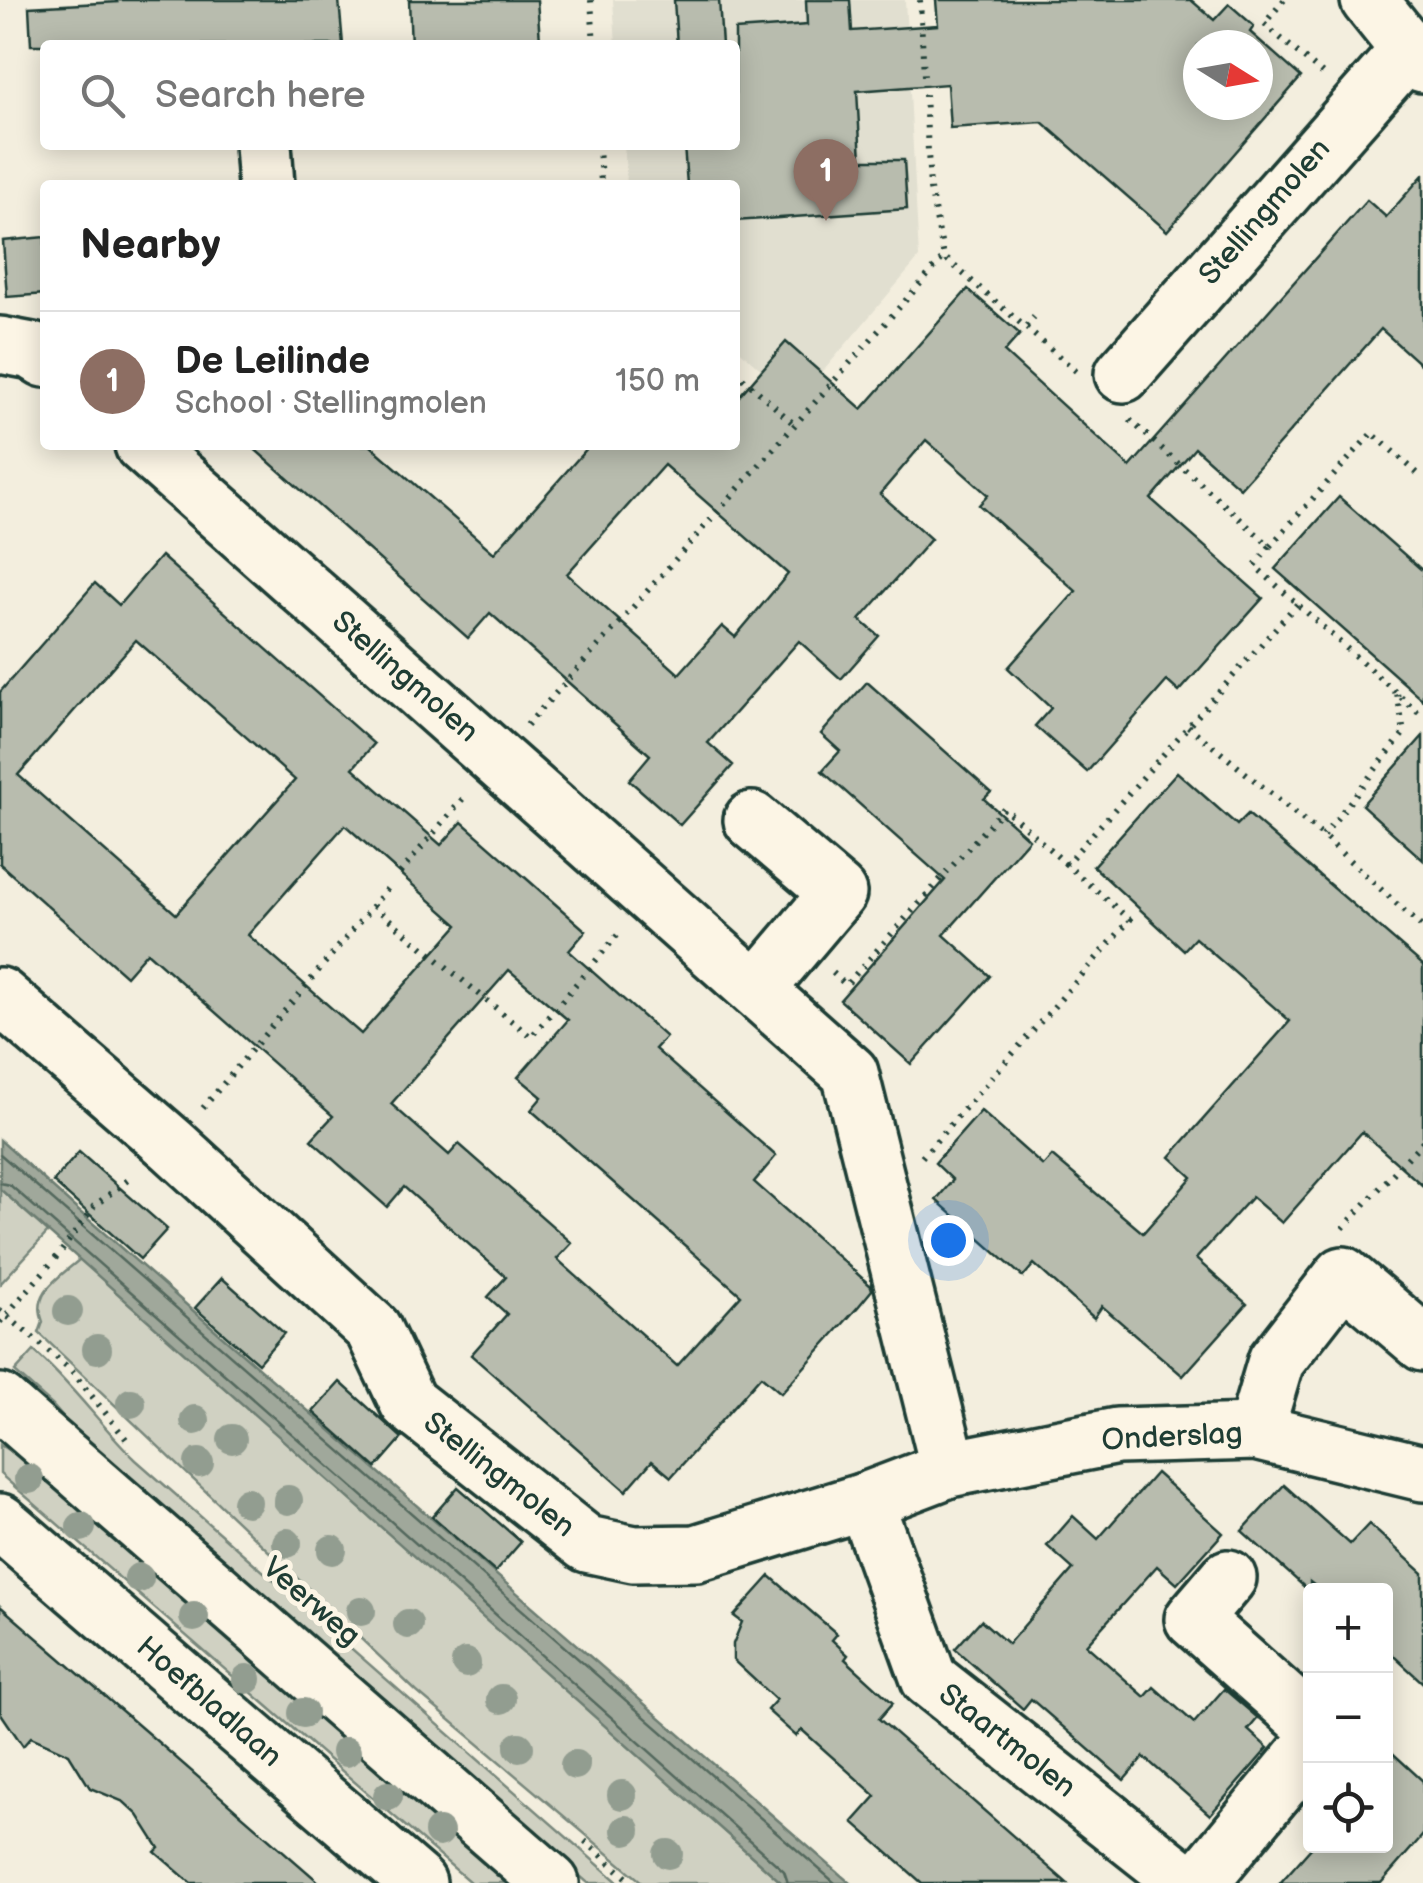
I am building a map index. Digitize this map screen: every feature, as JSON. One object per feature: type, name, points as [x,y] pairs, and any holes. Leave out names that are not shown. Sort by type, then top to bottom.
[{"type":"street","points":[[1369,0],[1416,57]]},
{"type":"street","name":"Stellingmolen","points":[[1123,374],[1360,104],[1416,57]]},
{"type":"street","points":[[263,150],[266,180]]},
{"type":"street","points":[[0,345],[40,356]]},
{"type":"street","name":"Stellingmolen","points":[[153,450],[850,1072],[949,1469]]},
{"type":"street","points":[[752,820],[838,893],[757,989]]},
{"type":"street","name":"Stellingmolen","points":[[0,996],[172,1145],[373,1329],[408,1404],[587,1544],[634,1554],[696,1553],[864,1501]]},
{"type":"street","points":[[1255,1432],[1276,1360],[1343,1275],[1423,1343]]},
{"type":"street","name":"Veerweg","points":[[0,1402],[551,1883]]},
{"type":"street","name":"Onderslag","points":[[864,1501],[949,1469],[1116,1436],[1255,1432],[1423,1473]]},
{"type":"street","name":"Staartmolen","points":[[864,1501],[929,1679],[1187,1883]]},
{"type":"street","name":"Hoefbladlaan","points":[[0,1522],[418,1883]]},
{"type":"street","points":[[1228,1578],[1194,1618],[1303,1717]]},
{"type":"street","points":[[1199,1883],[1303,1757]]},
{"type":"path","points":[[592,0],[594,40]]},
{"type":"path","points":[[1284,0],[1264,24],[1360,104]]},
{"type":"path","points":[[598,150],[600,180]]},
{"type":"path","points":[[626,615],[944,257]]},
{"type":"path","points":[[1026,326],[1034,317]]},
{"type":"path","points":[[740,375],[795,425]]},
{"type":"path","points":[[1270,546],[1372,433],[1423,478]]},
{"type":"path","points":[[1066,864],[1297,604]]},
{"type":"path","points":[[1323,836],[1404,733],[1396,692],[1423,716]]},
{"type":"path","points":[[1188,726],[1323,836],[1423,928]]},
{"type":"path","points":[[798,941],[846,985],[1004,808],[1130,920],[881,1203]]},
{"type":"path","points":[[172,1145],[387,889]]},
{"type":"path","points":[[373,906],[530,1036],[652,896]]},
{"type":"path","points":[[1343,1275],[1322,1251],[1423,1141]]},
{"type":"path","points":[[94,1206],[60,1253],[2,1316],[72,1370],[131,1445]]},
{"type":"path","points":[[574,1832],[633,1883]]},
{"type":"shaded area","points":[[613,0],[905,0],[919,258],[797,402],[740,351],[740,180],[627,180],[624,150],[740,150],[740,40],[616,40]]},
{"type":"shaded area","points":[[0,1189],[48,1232],[0,1284]]},
{"type":"shaded area","points":[[80,1259],[782,1883],[643,1883],[417,1692],[39,1333],[44,1294]]},
{"type":"shaded area","points":[[34,1351],[136,1460],[619,1883],[588,1883],[91,1450],[53,1406],[15,1372]]},
{"type":"shaded area","points":[[0,1445],[58,1481],[519,1883],[471,1883],[0,1474]]},
{"type":"water","points":[[0,1140],[850,1883],[782,1883],[0,1189]]},
{"type":"building","points":[[339,0],[343,40],[40,40],[40,45],[31,45],[29,7],[117,2]]},
{"type":"building","points":[[409,0],[537,0],[540,40],[411,40]]},
{"type":"building","points":[[674,0],[719,0],[722,40],[677,40]]},
{"type":"building","points":[[806,0],[850,0],[852,31],[938,25],[936,0],[1191,0],[1214,20],[1229,4],[1254,26],[1251,30],[1183,30],[1183,120],[1264,120],[1167,231],[1042,122],[950,128],[947,84],[857,91],[861,160],[904,160],[907,209],[740,221],[740,180],[687,180],[684,150],[740,150],[740,40],[735,40],[735,30],[807,25]]},
{"type":"building","points":[[1273,52],[1301,77],[1273,109]]},
{"type":"building","points":[[1423,175],[1423,367],[1381,329],[1240,488],[1195,448],[1151,499],[1263,598],[1179,692],[1167,681],[1087,772],[1035,726],[1051,708],[1008,668],[1076,591],[979,505],[988,495],[926,440],[880,494],[931,539],[860,620],[879,636],[841,679],[799,641],[708,743],[733,765],[680,825],[629,780],[650,755],[490,613],[468,638],[256,450],[376,450],[494,553],[586,450],[740,450],[740,395],[786,342],[862,409],[968,289],[1020,334],[1004,352],[1130,467],[1367,200],[1386,217]],"holes":[[[664,465],[788,574],[735,637],[722,626],[679,674],[567,574]]]},
{"type":"building","points":[[40,237],[40,294],[7,297],[3,241]]},
{"type":"building","points":[[1339,497],[1423,571],[1423,700],[1275,569]]},
{"type":"building","points":[[161,556],[374,744],[353,768],[441,845],[462,822],[586,931],[569,951],[666,1037],[655,1049],[776,1156],[754,1182],[871,1286],[858,1307],[781,1393],[761,1376],[671,1477],[652,1461],[626,1491],[471,1355],[507,1314],[488,1297],[506,1277],[404,1187],[387,1207],[311,1140],[333,1116],[147,952],[126,976],[0,864],[0,692],[95,583],[119,605]],"holes":[[[136,640],[295,780],[176,914],[18,775]],[[345,825],[458,925],[361,1034],[248,935]],[[509,970],[568,1020],[518,1077],[542,1097],[531,1110],[741,1295],[677,1366],[557,1259],[572,1243],[459,1144],[449,1155],[391,1104]]]},
{"type":"building","points":[[867,682],[991,792],[984,799],[1029,839],[944,935],[990,976],[911,1064],[840,1000],[945,880],[822,771],[840,751],[821,734]]},
{"type":"building","points":[[1423,736],[1423,860],[1362,805]]},
{"type":"building","points":[[1177,772],[1237,825],[1248,814],[1423,965],[1423,1186],[1362,1132],[1282,1223],[1252,1197],[1196,1259],[1247,1304],[1183,1376],[1102,1306],[1094,1318],[1034,1264],[1023,1277],[936,1200],[953,1180],[935,1163],[981,1111],[1043,1166],[1052,1156],[1143,1233],[1192,1177],[1170,1157],[1290,1021],[1195,938],[1184,950],[1093,866]]},
{"type":"building","points":[[79,1152],[167,1229],[140,1259],[53,1182]]},
{"type":"building","points":[[222,1278],[284,1333],[258,1363],[195,1308]]},
{"type":"building","points":[[340,1382],[402,1438],[376,1468],[313,1412]]},
{"type":"building","points":[[1156,1473],[1223,1533],[1177,1584],[1157,1566],[1086,1645],[1145,1697],[1154,1687],[1194,1723],[1224,1689],[1258,1718],[1248,1730],[1268,1748],[1210,1815],[1144,1757],[1124,1780],[1031,1699],[1023,1709],[955,1649],[981,1620],[1008,1644],[1073,1569],[1047,1546],[1073,1516],[1098,1539]]},
{"type":"building","points":[[1284,1485],[1350,1544],[1369,1524],[1423,1573],[1423,1683],[1393,1655],[1393,1583],[1310,1582],[1303,1586],[1242,1531]]},
{"type":"building","points":[[458,1487],[521,1542],[495,1572],[432,1517]]},
{"type":"building","points":[[770,1576],[837,1634],[832,1640],[848,1655],[845,1659],[893,1703],[879,1719],[1067,1883],[922,1883],[853,1822],[876,1796],[802,1730],[796,1736],[767,1710],[776,1700],[733,1660],[733,1644],[742,1622],[734,1616]]},
{"type":"building","points":[[0,1606],[320,1883],[191,1883],[155,1852],[159,1848],[138,1815],[124,1802],[90,1788],[69,1754],[31,1737],[23,1746],[0,1712]]},
{"type":"building","points":[[1393,1753],[1423,1781],[1423,1835],[1381,1883],[1280,1883],[1307,1853],[1393,1853]]},
{"type":"place","name":"De Leilinde","points":[[826,221]]}]
